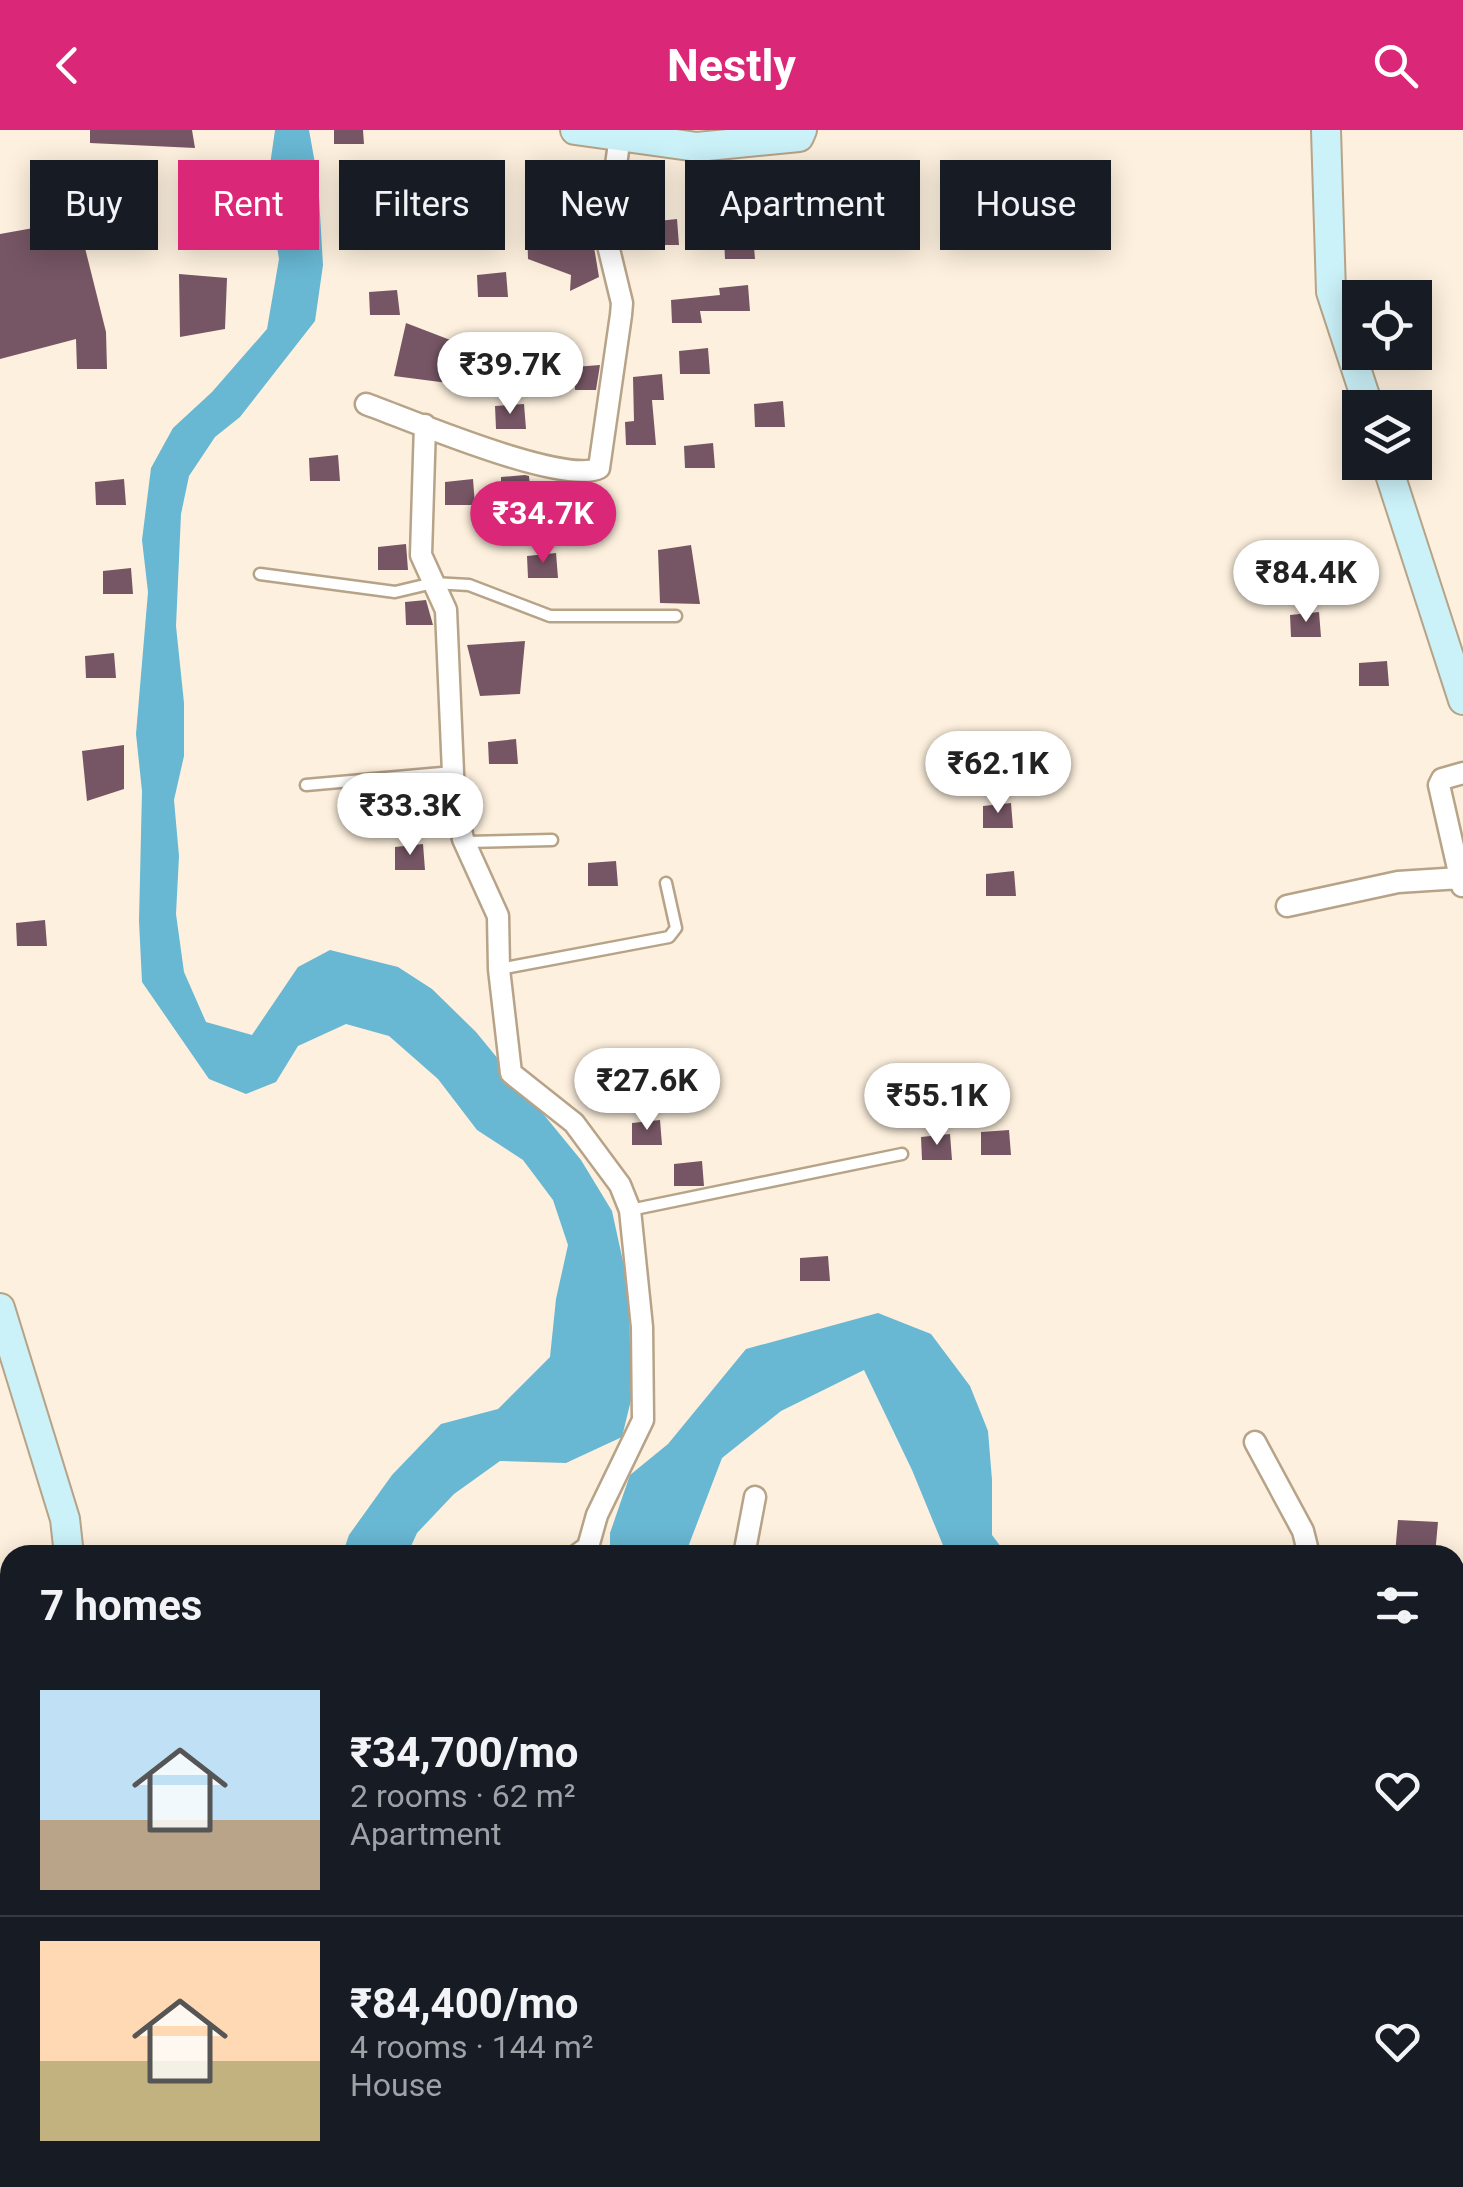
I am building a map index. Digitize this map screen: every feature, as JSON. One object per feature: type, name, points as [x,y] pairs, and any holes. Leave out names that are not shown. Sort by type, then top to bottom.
[{"type":"street","points":[[575,130],[697,147],[798,137],[802,130]]},
{"type":"street","points":[[1326,130],[1331,292],[1363,390]]},
{"type":"street","points":[[366,404],[500,454],[584,473],[600,468],[622,316],[606,237],[620,136]]},
{"type":"street","points":[[425,426],[420,555],[446,610],[457,818],[498,916],[499,968],[511,1074],[574,1123],[620,1186],[630,1210],[642,1327],[643,1420],[598,1515],[588,1545]]},
{"type":"street","points":[[1392,480],[1463,700]]},
{"type":"street","points":[[1286,906],[1398,882],[1462,884],[1439,785],[1442,778],[1463,773]]},
{"type":"street","points":[[0,1308],[65,1519],[68,1545]]},
{"type":"street","points":[[1254,1442],[1306,1545]]},
{"type":"street","points":[[746,1545],[755,1498]]},
{"type":"lane","points":[[260,574],[394,592],[433,583],[469,585],[550,616],[676,616]]},
{"type":"lane","points":[[306,785],[453,772]]},
{"type":"lane","points":[[465,842],[552,840]]},
{"type":"lane","points":[[499,968],[670,937],[676,928],[666,883]]},
{"type":"lane","points":[[630,1210],[902,1154]]},
{"type":"water","points":[[275,130],[309,130],[314,160],[271,160]]},
{"type":"water","points":[[319,197],[323,265],[315,321],[240,417],[215,437],[189,476],[181,514],[176,626],[184,703],[184,756],[174,800],[179,856],[176,914],[184,972],[206,1022],[252,1035],[298,967],[330,950],[398,967],[432,989],[476,1032],[581,1160],[612,1211],[629,1289],[631,1400],[622,1437],[566,1463],[500,1461],[454,1494],[417,1533],[412,1545],[346,1545],[392,1475],[441,1424],[498,1409],[550,1357],[556,1299],[568,1245],[553,1200],[523,1160],[477,1130],[438,1079],[389,1036],[346,1024],[298,1046],[276,1082],[246,1094],[209,1079],[142,982],[142,791],[136,734],[148,592],[142,540],[151,468],[173,428],[212,392],[267,329],[278,250],[319,250]]},
{"type":"water","points":[[878,1313],[931,1334],[970,1386],[988,1431],[992,1535],[1000,1545],[943,1545],[864,1370],[781,1411],[722,1458],[689,1545],[610,1545],[610,1533],[630,1475],[668,1444],[746,1349]]},
{"type":"building","points":[[90,130],[192,130],[195,148],[90,143]]},
{"type":"building","points":[[334,130],[363,130],[364,144],[334,144]]},
{"type":"building","points":[[677,219],[679,245],[665,245],[665,220]]},
{"type":"building","points":[[30,229],[30,250],[86,250],[106,332],[107,369],[77,369],[76,339],[0,359],[0,234]]},
{"type":"building","points":[[528,250],[594,250],[599,277],[570,291],[571,275],[528,259]]},
{"type":"building","points":[[725,250],[754,250],[755,259],[725,259]]},
{"type":"building","points":[[506,272],[508,297],[478,297],[477,275]]},
{"type":"building","points":[[179,274],[227,278],[225,329],[180,337]]},
{"type":"building","points":[[748,285],[750,311],[700,311],[702,323],[672,323],[671,300],[720,295],[719,288]]},
{"type":"building","points":[[397,290],[400,315],[370,315],[369,292]]},
{"type":"building","points":[[406,323],[479,351],[471,386],[394,376]]},
{"type":"building","points":[[708,348],[710,374],[680,374],[679,351]]},
{"type":"building","points":[[600,365],[596,390],[575,390],[574,367]]},
{"type":"building","points":[[662,374],[664,400],[652,400],[656,445],[626,445],[625,422],[634,421],[633,377]]},
{"type":"building","points":[[783,401],[785,427],[755,427],[754,404]]},
{"type":"building","points":[[524,404],[526,429],[496,429],[495,406]]},
{"type":"building","points":[[713,443],[715,468],[685,468],[684,446]]},
{"type":"building","points":[[338,455],[340,481],[310,481],[309,458]]},
{"type":"building","points":[[529,476],[531,500],[501,500],[501,477]]},
{"type":"building","points":[[124,479],[126,505],[96,505],[95,482]]},
{"type":"building","points":[[473,479],[475,505],[445,505],[445,482]]},
{"type":"building","points":[[406,544],[408,570],[378,570],[378,547]]},
{"type":"building","points":[[691,545],[700,604],[660,603],[658,550]]},
{"type":"building","points":[[556,553],[558,578],[528,578],[527,556]]},
{"type":"building","points":[[131,568],[133,594],[103,594],[103,571]]},
{"type":"building","points":[[426,600],[433,625],[406,625],[405,602]]},
{"type":"building","points":[[1319,612],[1321,637],[1291,637],[1290,615]]},
{"type":"building","points":[[525,641],[520,694],[480,696],[467,645]]},
{"type":"building","points":[[114,653],[116,678],[86,678],[85,656]]},
{"type":"building","points":[[1387,661],[1389,686],[1359,686],[1359,663]]},
{"type":"building","points":[[516,739],[518,764],[489,764],[488,742]]},
{"type":"building","points":[[124,745],[124,789],[87,801],[82,751]]},
{"type":"building","points":[[1011,803],[1013,828],[983,828],[983,806]]},
{"type":"building","points":[[423,844],[425,870],[395,870],[395,847]]},
{"type":"building","points":[[616,861],[618,886],[588,886],[588,863]]},
{"type":"building","points":[[1014,871],[1016,896],[986,896],[986,874]]},
{"type":"building","points":[[45,920],[47,946],[17,946],[16,923]]},
{"type":"building","points":[[660,1120],[662,1145],[632,1145],[632,1123]]},
{"type":"building","points":[[1009,1130],[1011,1155],[981,1155],[981,1132]]},
{"type":"building","points":[[950,1134],[952,1160],[922,1160],[921,1137]]},
{"type":"building","points":[[702,1161],[704,1186],[674,1186],[674,1164]]},
{"type":"building","points":[[828,1256],[830,1281],[800,1281],[800,1258]]},
{"type":"building","points":[[1398,1520],[1438,1522],[1436,1545],[1396,1545]]}]
